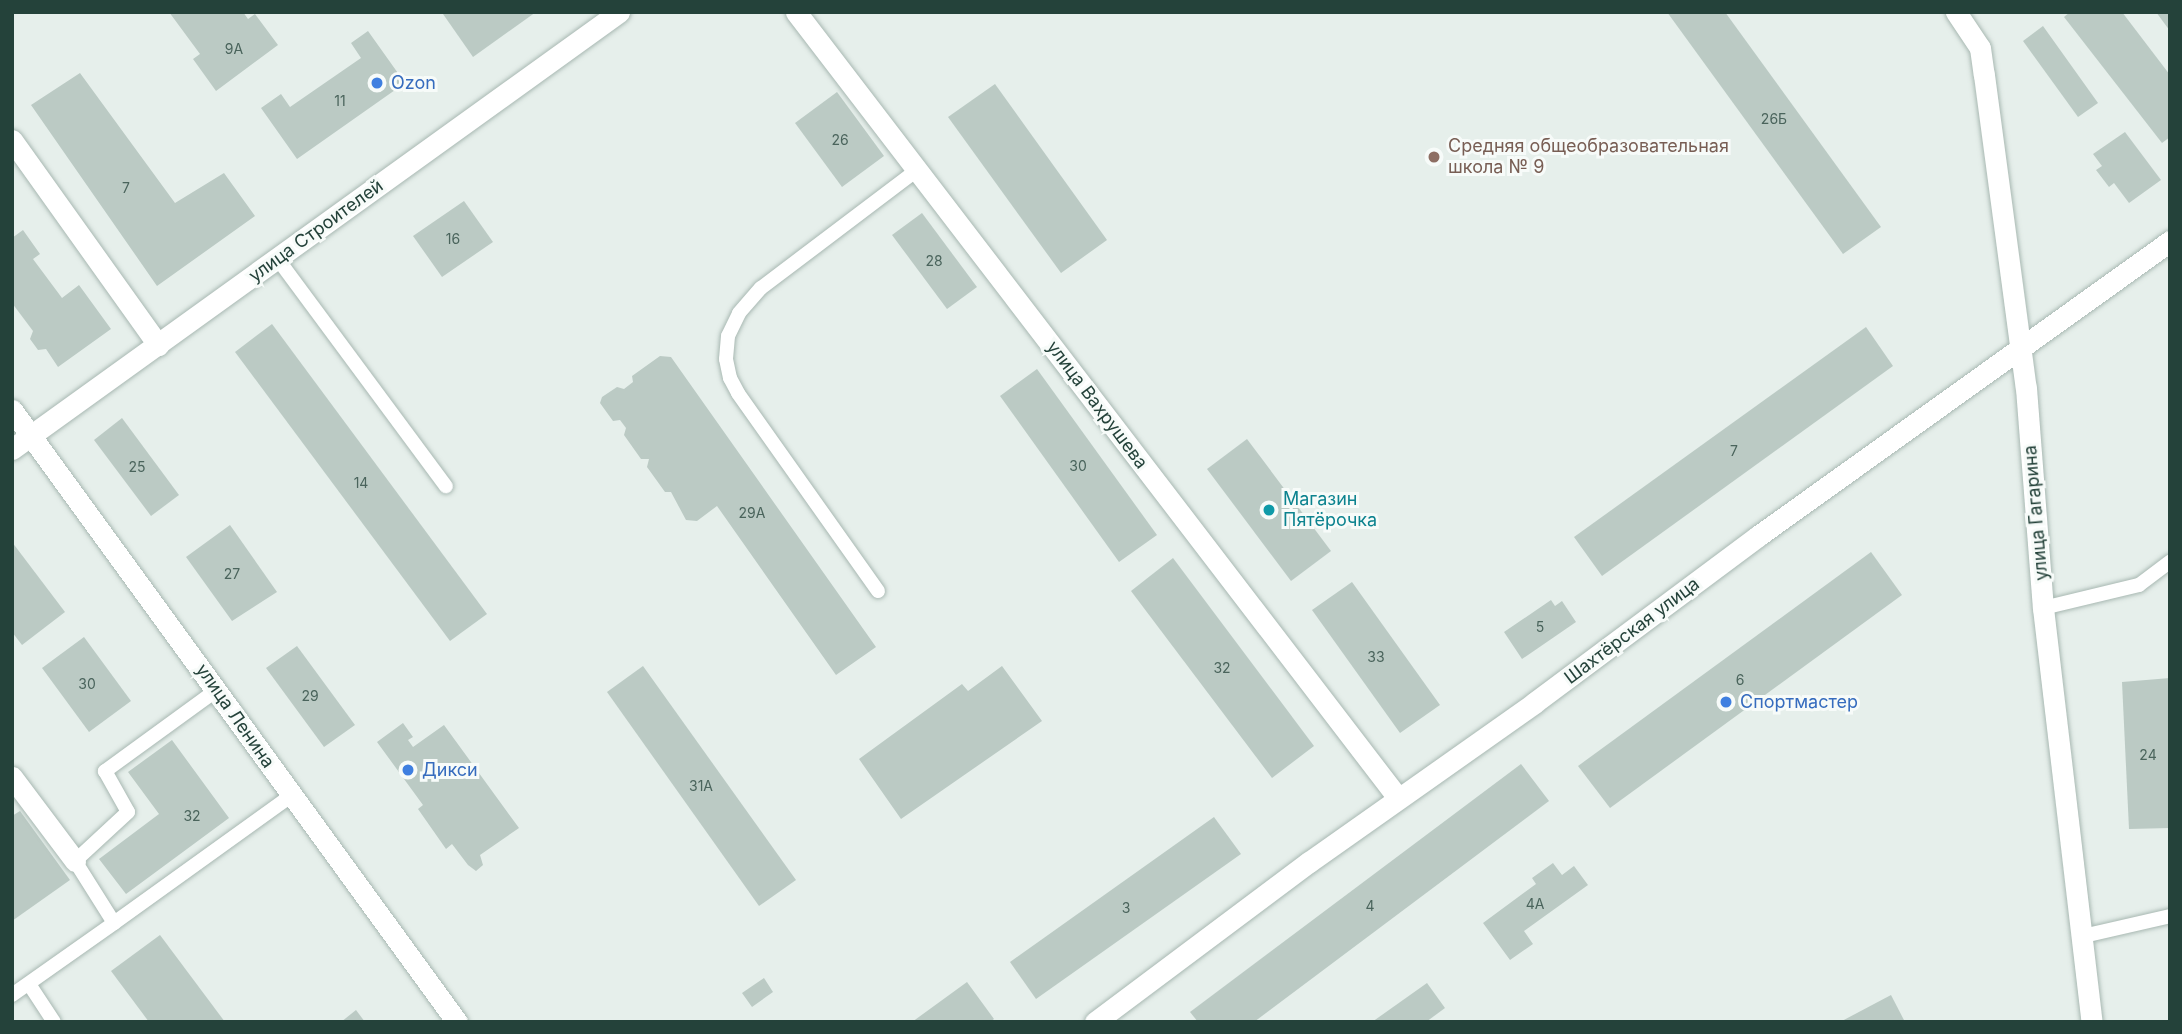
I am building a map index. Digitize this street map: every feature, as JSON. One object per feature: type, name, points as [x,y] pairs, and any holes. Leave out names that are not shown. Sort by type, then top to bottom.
[{"type":"street","name":"улица Строителей","points":[[12,449],[619,12]]},
{"type":"street","name":"улица Вахрушева","points":[[796,12],[1398,797]]},
{"type":"street","name":"улица Гагарина","points":[[1956,12],[1980,48],[2020,346],[2043,608],[2092,1022]]},
{"type":"street","points":[[12,139],[158,345]]},
{"type":"street","name":"Шахтёрская улица","points":[[1096,1022],[1398,797],[1624,638],[1758,536],[2170,241]]},
{"type":"street","name":"улица Ленина","points":[[12,410],[218,689],[291,796],[457,1022]]},
{"type":"street","points":[[12,777],[75,861]]},
{"type":"lane","points":[[878,591],[738,393],[730,378],[728,336],[739,313],[761,288],[917,170]]},
{"type":"lane","points":[[277,258],[446,486]]},
{"type":"lane","points":[[2043,608],[2139,585],[2170,562]]},
{"type":"lane","points":[[114,923],[75,861],[128,812],[106,771],[218,689]]},
{"type":"lane","points":[[12,995],[291,796]]},
{"type":"lane","points":[[2083,936],[2170,916]]},
{"type":"lane","points":[[29,984],[54,1022]]},
{"type":"building","points":[[169,12],[243,12],[248,19],[255,14],[278,45],[216,91],[193,59],[200,54]]},
{"type":"building","points":[[536,12],[473,57],[443,14]]},
{"type":"building","points":[[1667,12],[1725,12],[1881,227],[1843,254]]},
{"type":"building","points":[[2070,12],[2122,12],[2170,75],[2170,137],[2162,143],[2064,17]]},
{"type":"building","points":[[2156,12],[2170,12],[2170,31]]},
{"type":"building","points":[[2043,26],[2098,103],[2078,117],[2023,41]]},
{"type":"building","points":[[368,31],[405,83],[297,159],[261,108],[281,94],[290,107],[361,58],[351,43]]},
{"type":"building","points":[[80,73],[175,203],[224,173],[255,216],[157,286],[31,105]]},
{"type":"building","points":[[995,84],[1107,240],[1061,273],[948,117]]},
{"type":"building","points":[[837,92],[884,156],[842,187],[795,123]]},
{"type":"building","points":[[2125,132],[2161,180],[2129,203],[2114,183],[2109,187],[2096,170],[2102,166],[2093,154]]},
{"type":"building","points":[[464,201],[493,242],[442,277],[413,236]]},
{"type":"building","points":[[922,213],[977,287],[947,309],[892,235]]},
{"type":"building","points":[[23,230],[40,254],[33,259],[62,298],[79,285],[111,329],[58,367],[46,349],[38,350],[30,339],[33,331],[12,303],[12,238]]},
{"type":"building","points":[[272,324],[487,614],[450,641],[235,352]]},
{"type":"building","points":[[1866,327],[1893,366],[1602,576],[1574,537]]},
{"type":"building","points":[[660,356],[671,357],[876,647],[836,675],[717,506],[697,521],[686,520],[671,492],[665,492],[647,467],[649,459],[641,459],[624,435],[626,428],[620,420],[613,421],[600,403],[602,397],[617,387],[624,389],[633,382],[632,376]]},
{"type":"building","points":[[1037,369],[1157,535],[1119,562],[1000,396]]},
{"type":"building","points":[[122,418],[179,495],[151,516],[94,440]]},
{"type":"building","name":"Магазин Пятёрочка","points":[[1247,439],[1331,551],[1291,581],[1207,469]]},
{"type":"building","points":[[230,525],[277,592],[232,621],[186,557]]},
{"type":"building","points":[[12,542],[65,612],[22,645],[12,632]]},
{"type":"building","points":[[1871,552],[1902,595],[1610,808],[1578,766]]},
{"type":"building","points":[[1173,558],[1314,746],[1272,778],[1131,591]]},
{"type":"building","points":[[1352,582],[1440,705],[1400,733],[1312,610]]},
{"type":"building","points":[[1551,600],[1555,606],[1562,601],[1576,622],[1522,659],[1504,632]]},
{"type":"building","points":[[84,637],[131,701],[89,732],[42,668]]},
{"type":"building","points":[[297,646],[355,725],[324,747],[266,668]]},
{"type":"building","points":[[643,666],[796,880],[759,906],[607,692]]},
{"type":"building","points":[[1002,666],[1042,721],[901,819],[859,759],[962,684],[968,691]]},
{"type":"building","points":[[2170,678],[2170,828],[2129,829],[2122,682]]},
{"type":"building","points":[[403,723],[413,737],[408,740],[413,747],[444,725],[519,828],[480,855],[483,865],[476,871],[452,844],[446,849],[418,809],[423,805],[377,742]]},
{"type":"building","points":[[172,740],[229,818],[126,894],[99,859],[159,814],[128,772]]},
{"type":"building","points":[[1521,764],[1549,801],[1254,1022],[1198,1022],[1190,1012]]},
{"type":"building","points":[[20,811],[70,880],[12,921],[12,816]]},
{"type":"building","points":[[1214,817],[1241,854],[1036,999],[1010,962]]},
{"type":"building","points":[[1553,863],[1562,875],[1574,866],[1588,885],[1524,931],[1533,944],[1510,960],[1483,923],[1536,884],[1532,878]]},
{"type":"building","points":[[160,935],[225,1022],[149,1022],[111,971]]},
{"type":"building","points":[[764,978],[773,992],[752,1007],[742,993]]},
{"type":"building","points":[[967,982],[994,1019],[990,1022],[912,1022]]},
{"type":"building","points":[[1427,983],[1445,1008],[1426,1022],[1372,1022]]},
{"type":"building","points":[[1891,995],[1905,1022],[1840,1022]]},
{"type":"building","points":[[356,1010],[365,1022],[341,1022]]},
{"type":"place","name":"Ozon","points":[[377,83]]},
{"type":"place","name":"Средняя общеобразовательная школа № 9","points":[[1434,157]]},
{"type":"place","name":"Магазин Пятёрочка","points":[[1269,510]]},
{"type":"place","name":"Спортмастер","points":[[1726,702]]},
{"type":"place","name":"Дикси","points":[[408,770]]}]
